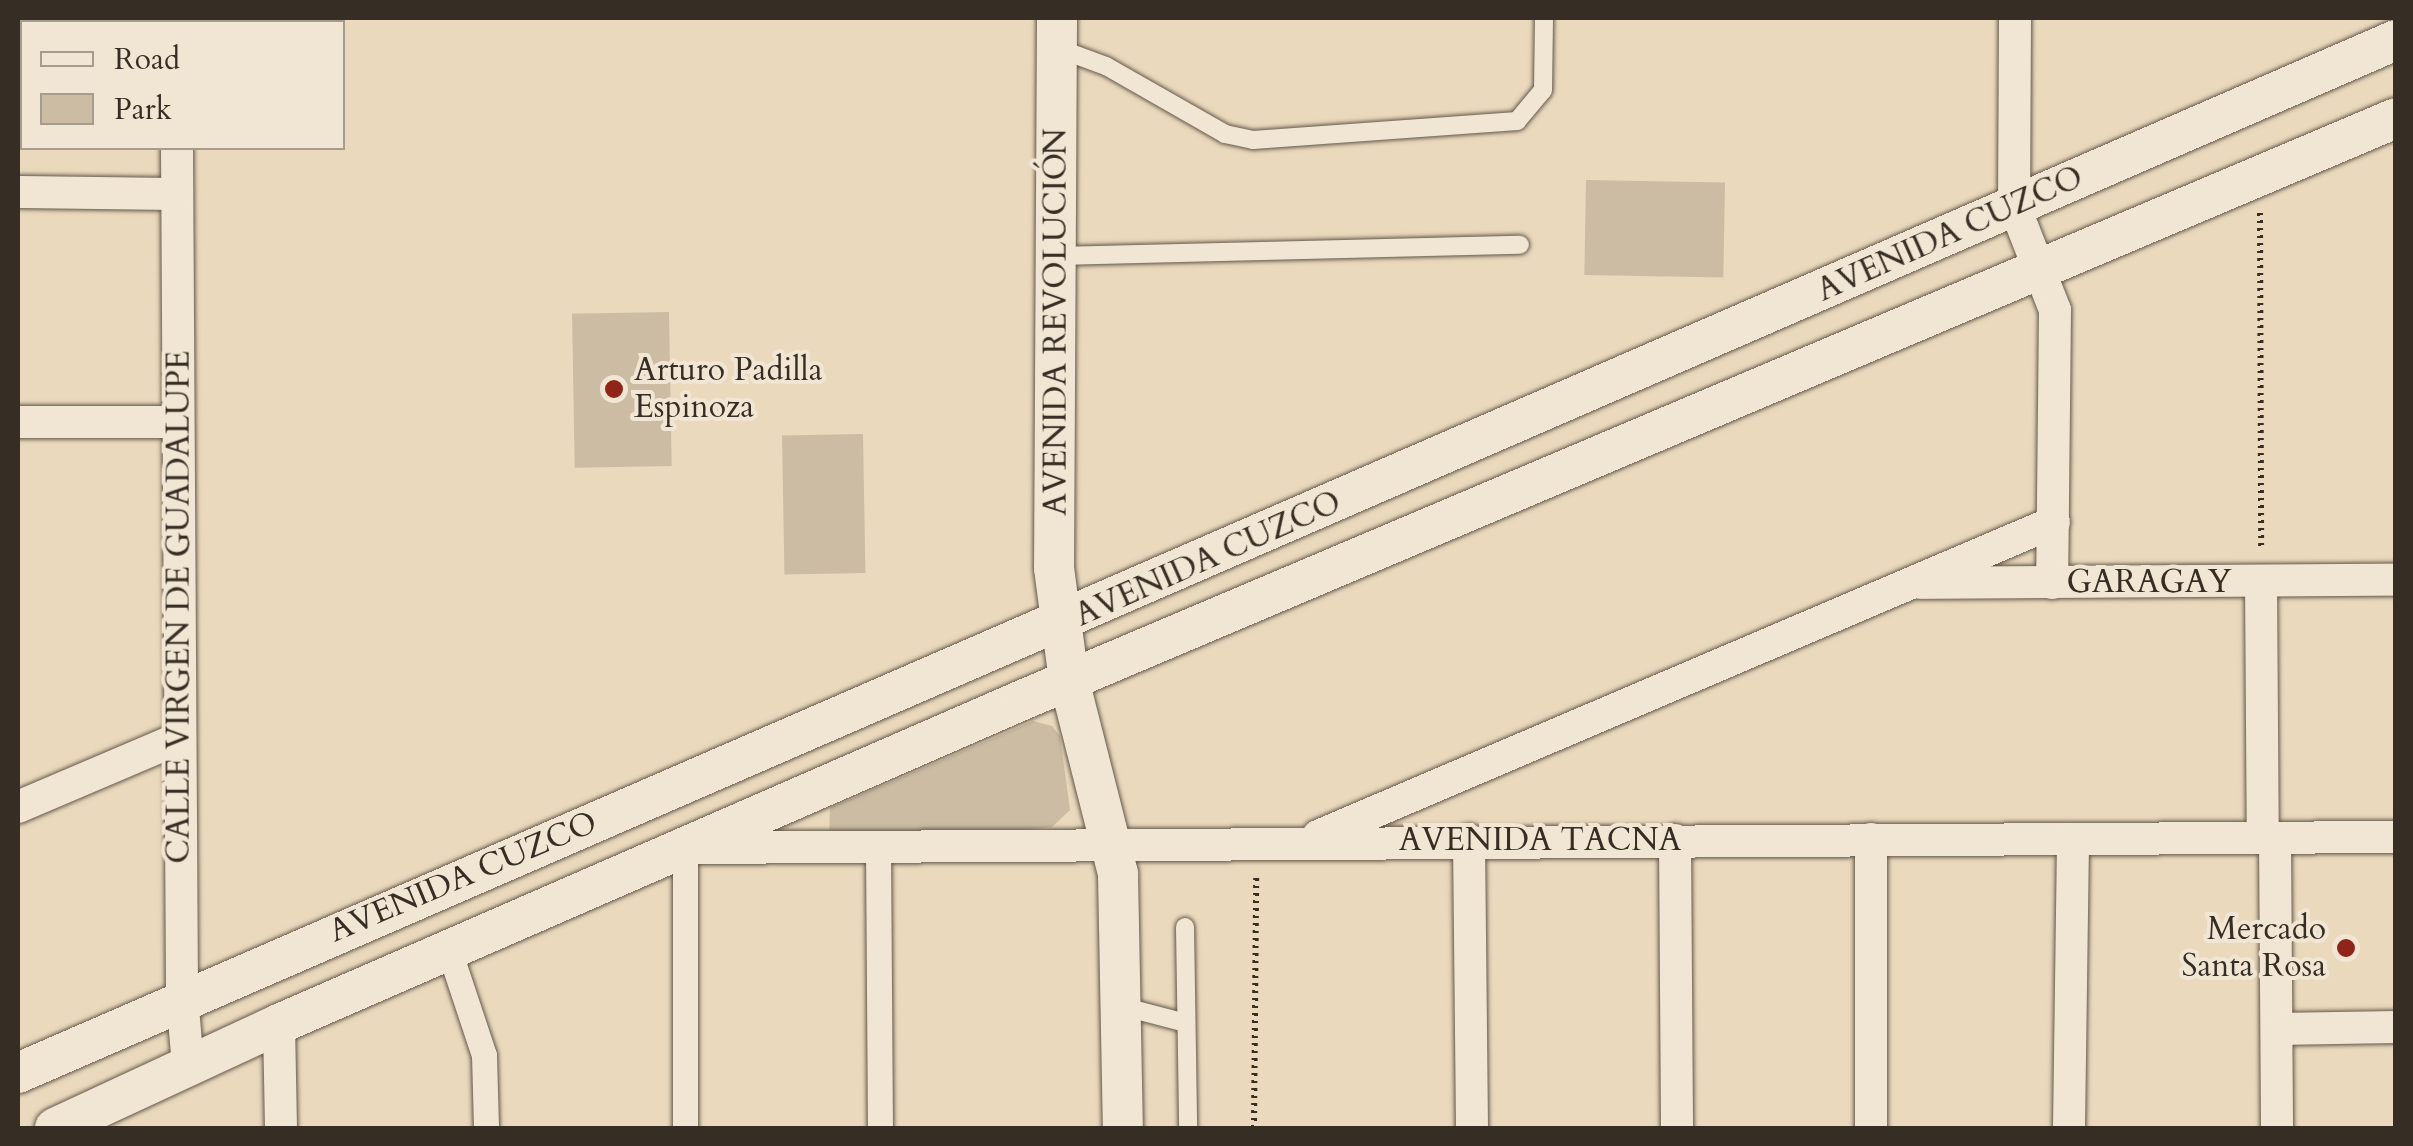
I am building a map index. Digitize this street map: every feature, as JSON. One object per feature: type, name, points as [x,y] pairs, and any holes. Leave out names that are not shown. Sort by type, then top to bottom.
[{"type":"street","points":[[2015,18],[2014,206],[2043,271],[2055,310],[2052,582]]},
{"type":"street","name":"AVENIDA REVOLUCIÓN","points":[[1057,32],[1058,626],[1114,841],[1122,1128]]},
{"type":"street","name":"AVENIDA CUZCO","points":[[18,1072],[182,996],[1058,626],[2396,40]]},
{"type":"street","name":"AVENIDA CUZCO","points":[[56,1128],[279,1024],[1069,680],[2043,271],[2396,118]]},
{"type":"street","name":"CALLE VIRGEN DE GUADALUPE","points":[[176,150],[182,996],[188,1066]]},
{"type":"street","points":[[18,192],[177,194]]},
{"type":"street","points":[[18,422],[178,422]]},
{"type":"street","points":[[1307,841],[2054,522]]},
{"type":"street","name":"GARAGAY","points":[[1902,584],[2396,580]]},
{"type":"street","points":[[2261,581],[2277,1128]]},
{"type":"street","points":[[18,807],[180,738]]},
{"type":"street","name":"AVENIDA TACNA","points":[[684,848],[1114,841],[2396,837]]},
{"type":"street","points":[[2069,1128],[2072,838]]},
{"type":"street","points":[[1870,839],[1871,1128]]},
{"type":"street","points":[[1469,840],[1472,1128]]},
{"type":"street","points":[[1675,840],[1677,1128]]},
{"type":"street","points":[[878,846],[880,1128]]},
{"type":"street","points":[[684,848],[684,1128]]},
{"type":"street","points":[[449,950],[484,1055],[486,1128]]},
{"type":"street","points":[[279,1024],[281,1128]]},
{"type":"street","points":[[2276,1028],[2396,1027]]},
{"type":"lane","points":[[1057,32],[1214,130],[1253,140],[1517,122],[1543,90],[1544,18]]},
{"type":"lane","points":[[1056,256],[1520,245]]},
{"type":"lane","points":[[1185,928],[1188,1128]]},
{"type":"lane","points":[[1121,1006],[1186,1023]]},
{"type":"path","points":[[2256,180],[2264,246],[2261,581]]},
{"type":"path","points":[[1254,1128],[1256,841]]},
{"type":"green space","points":[[1586,180],[1725,182],[1723,277],[1584,275]]},
{"type":"green space","points":[[669,312],[672,466],[575,468],[572,314]]},
{"type":"green space","points":[[863,434],[865,573],[784,574],[782,435]]},
{"type":"green space","points":[[1033,721],[1052,726],[1060,736],[1070,810],[1052,827],[837,848],[829,840],[830,808]]},
{"type":"place","name":"Arturo Padilla Espinoza","points":[[614,389]]},
{"type":"place","name":"Mercado Santa Rosa","points":[[2346,948]]}]
